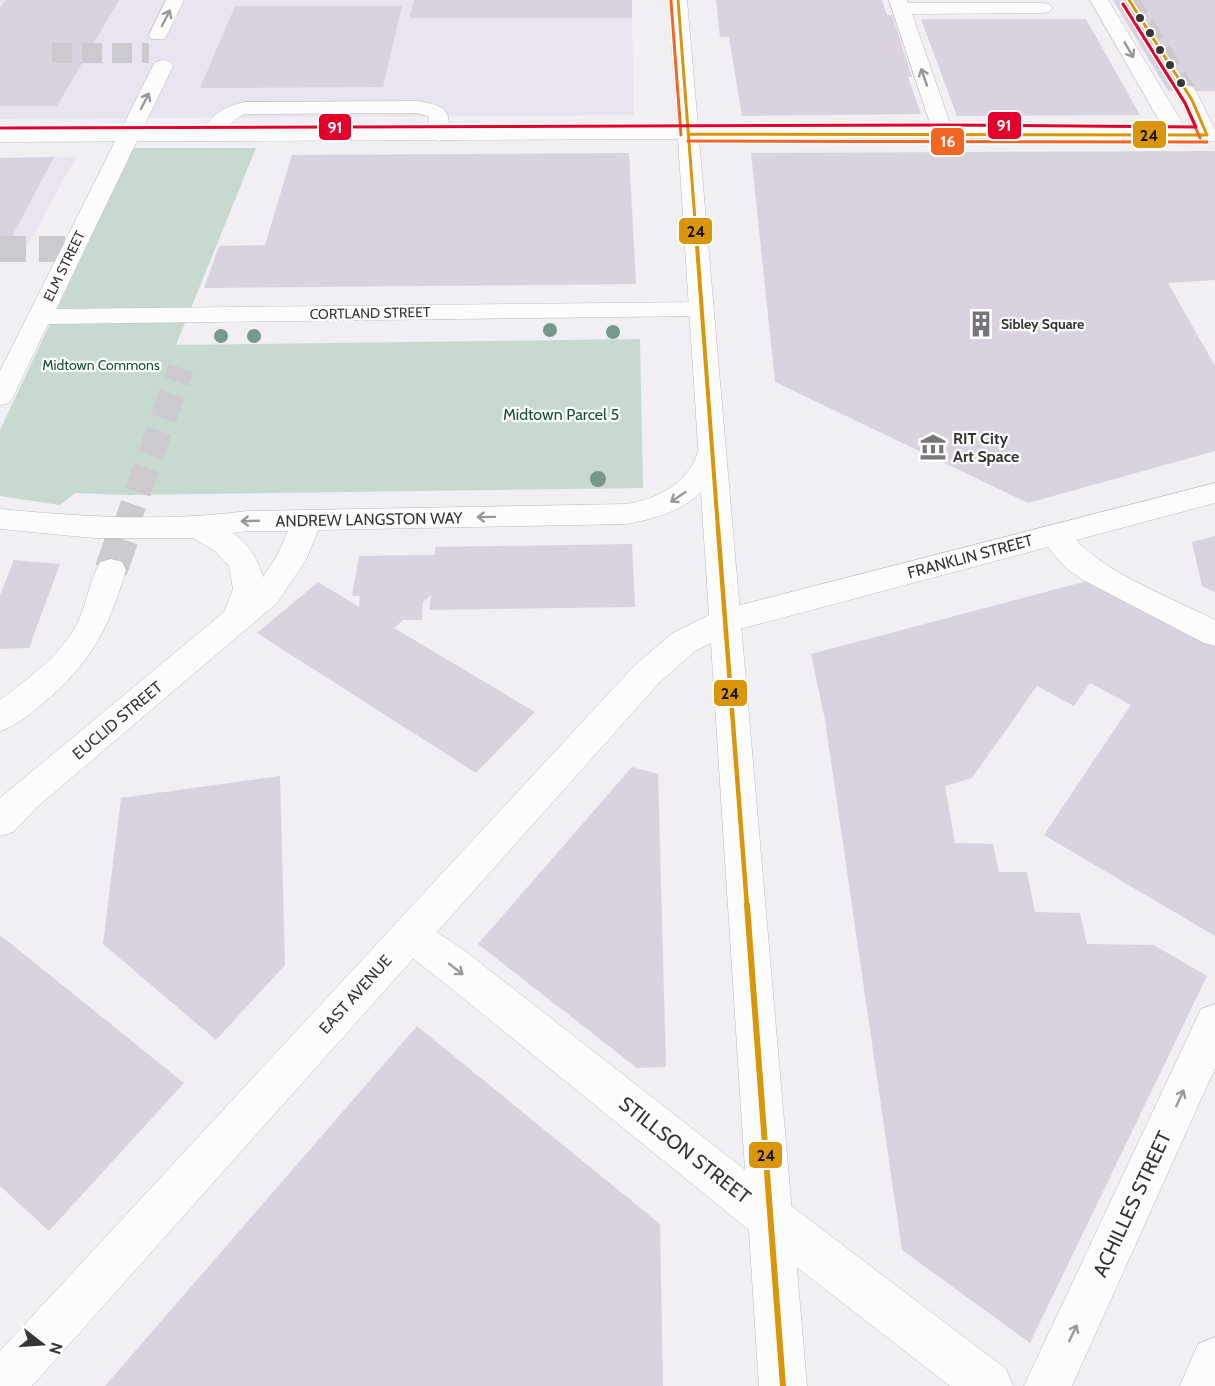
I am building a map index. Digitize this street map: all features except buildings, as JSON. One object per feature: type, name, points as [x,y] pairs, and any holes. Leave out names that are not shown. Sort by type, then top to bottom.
[{"type":"street","points":[[158,35],[175,0]]},
{"type":"street","points":[[678,0],[783,1386]]},
{"type":"street","points":[[1099,0],[1178,134]]},
{"type":"street","points":[[943,132],[899,4],[1043,8]]},
{"type":"street","name":"ELM STREET","points":[[0,397],[163,66]]},
{"type":"street","points":[[1186,91],[1211,135]]},
{"type":"street","points":[[0,136],[943,132],[1211,135]]},
{"type":"street","name":"CORTLAND STREET","points":[[39,317],[701,309]]},
{"type":"street","name":"ANDREW LANGSTON WAY","points":[[0,519],[70,527],[197,528],[233,522],[636,513],[658,508],[684,493],[705,470],[712,451]]},
{"type":"street","name":"FRANKLIN STREET","points":[[725,621],[1215,493]]},
{"type":"street","name":"EUCLID STREET","points":[[0,821],[24,797],[266,595],[284,572],[300,542],[306,520]]},
{"type":"street","name":"EUCLID STREET","points":[[197,528],[215,535],[231,546],[246,569],[249,590],[247,600],[235,621]]},
{"type":"street","points":[[1053,534],[1077,560],[1094,572],[1215,634]]},
{"type":"street","points":[[0,718],[41,686],[77,648],[90,628],[111,570]]},
{"type":"street","name":"EAST AVENUE","points":[[0,1386],[647,674],[684,642],[725,621]]},
{"type":"street","name":"STILLSON STREET","points":[[409,934],[451,964],[770,1218],[989,1386]]},
{"type":"street","name":"ACHILLES STREET","points":[[1048,1386],[1215,1023]]},
{"type":"street","points":[[1204,1386],[1215,1361]]},
{"type":"shaded area","points":[[0,0],[414,0],[410,18],[632,18],[634,115],[0,119]]},
{"type":"shaded area","points":[[76,157],[23,254],[0,254],[0,158]]},
{"type":"green space","name":"Midtown Parcel 5","points":[[133,148],[256,148],[176,345],[640,339],[643,488],[126,495],[75,493],[60,505],[0,496],[0,430]]},
{"type":"tunnel","points":[[1129,0],[1186,91]]},
{"type":"tunnel","points":[[52,53],[149,53]]},
{"type":"tunnel","points":[[0,249],[72,249]]},
{"type":"tunnel","points":[[125,529],[181,368]]},
{"type":"tunnel","points":[[111,570],[126,528]]},
{"type":"transit line","name":"24","points":[[678,0],[783,1386]]},
{"type":"transit line","name":"24","points":[[688,134],[1207,135],[1192,100],[1129,0]]},
{"type":"transit line","name":"16","points":[[671,1],[681,135]]},
{"type":"transit line","name":"16","points":[[1123,4],[1185,103],[1200,138]]},
{"type":"transit line","name":"91","points":[[0,128],[943,125],[1196,127],[1185,103],[1123,4]]},
{"type":"transit line","name":"16","points":[[688,141],[1207,142]]},
{"type":"place","name":"Sibley Square","points":[[981,324]]},
{"type":"place","name":"RIT City Art Space","points":[[933,447]]},
{"type":"park label","name":"Midtown Commons","points":[[101,365]]}]
